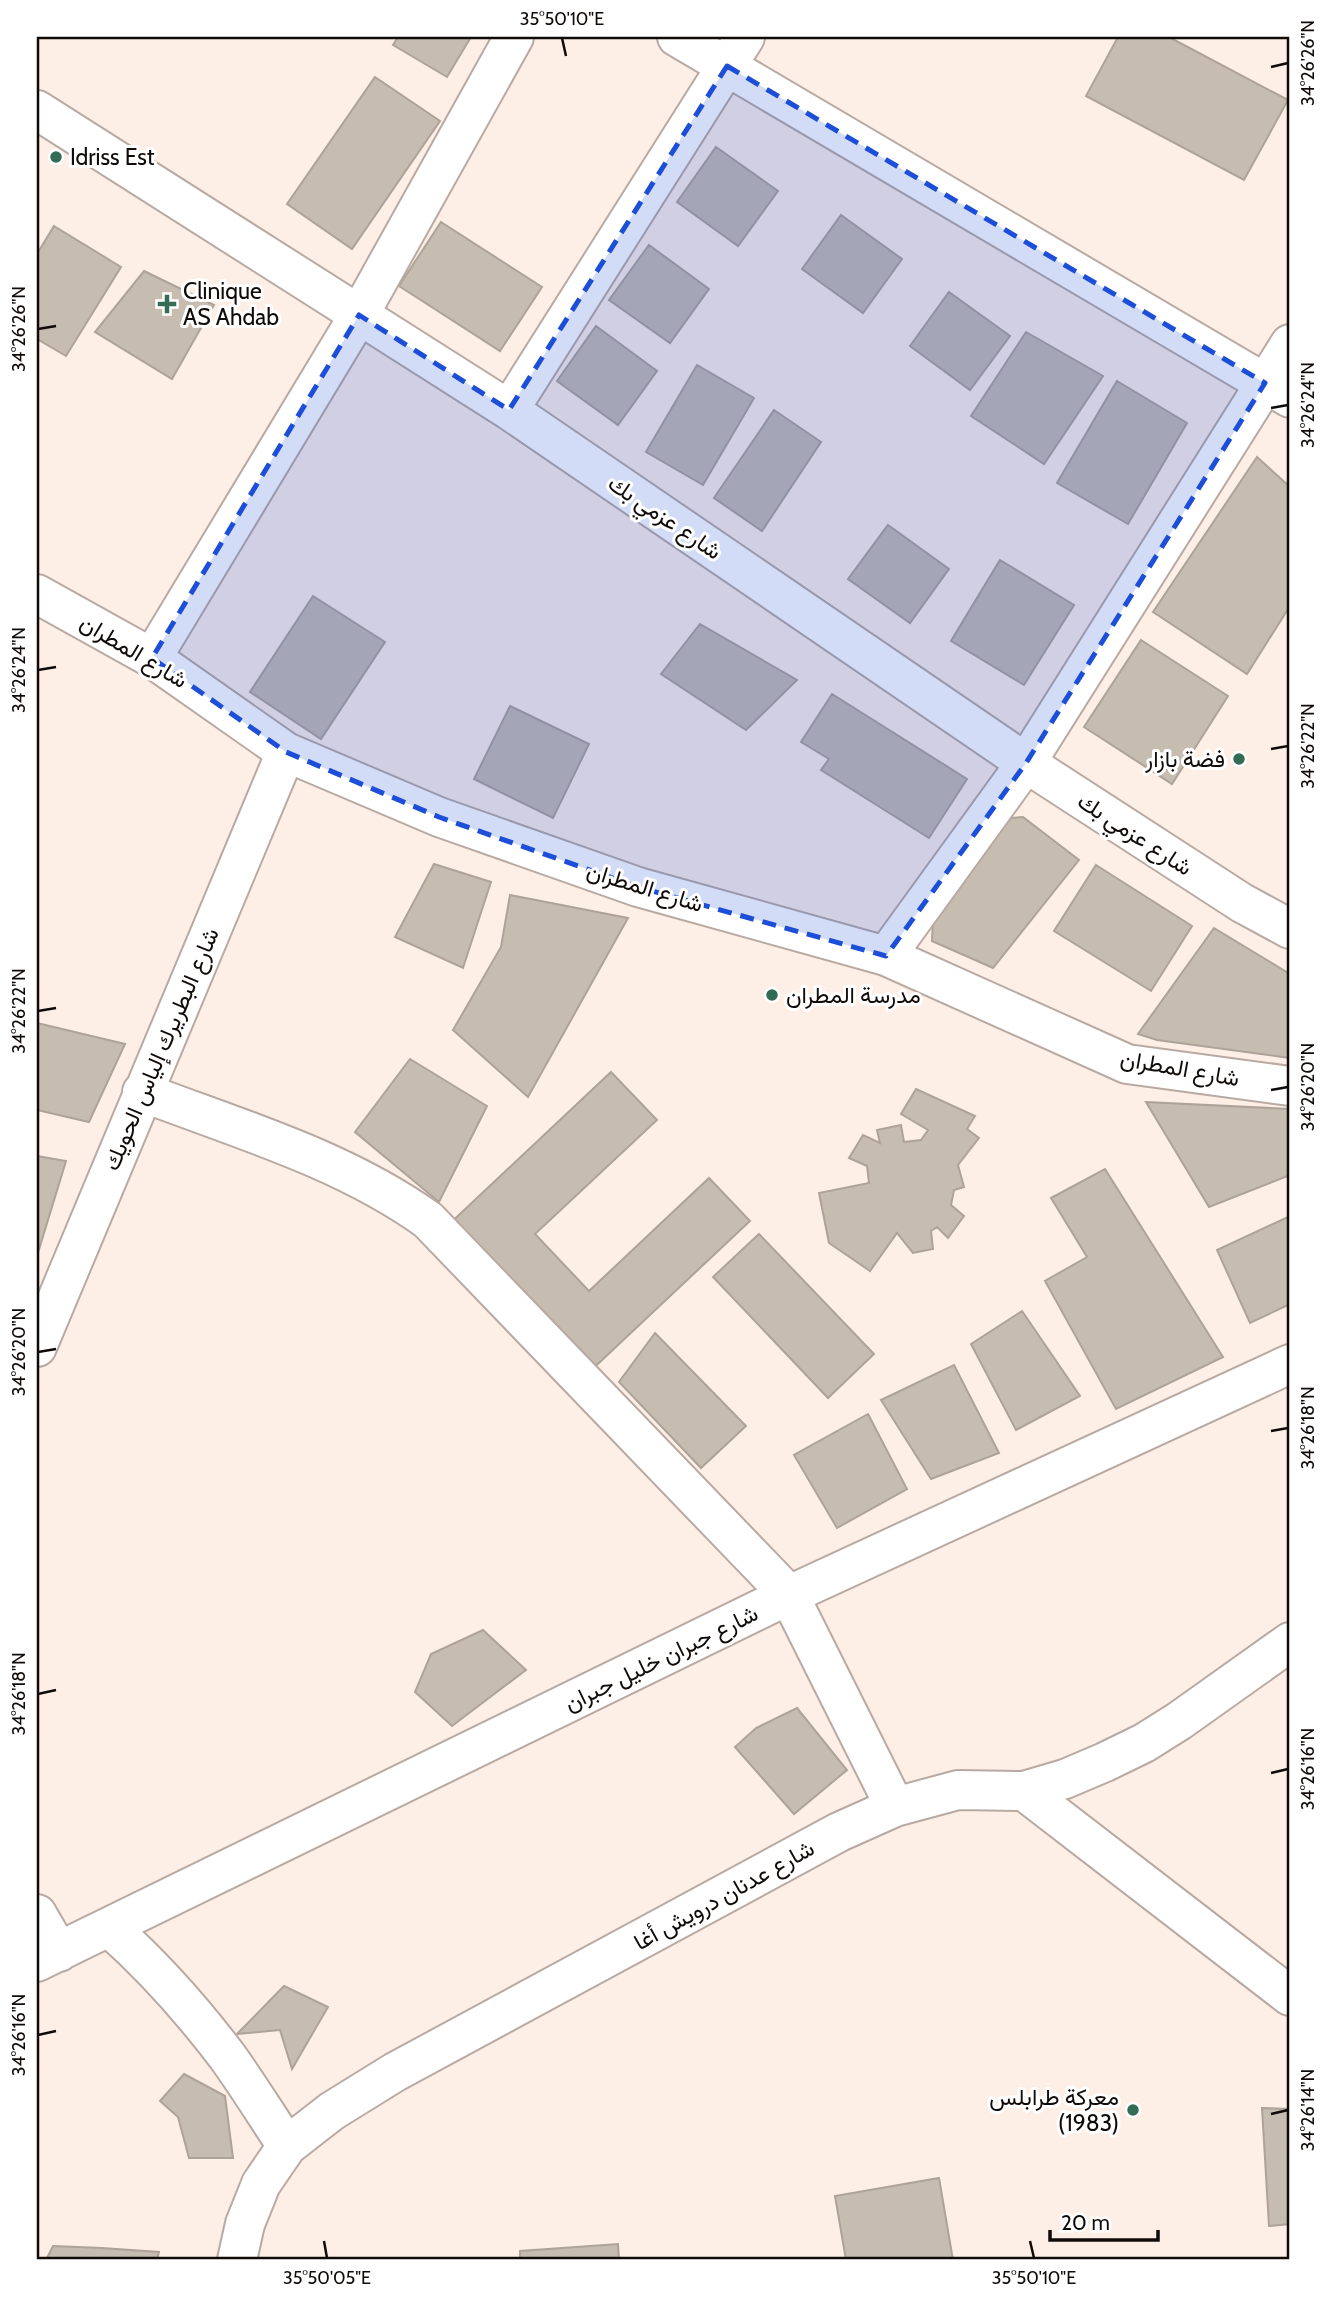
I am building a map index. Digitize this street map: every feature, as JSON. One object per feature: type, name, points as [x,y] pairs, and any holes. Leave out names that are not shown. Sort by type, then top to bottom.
[{"type":"street","points":[[152,658],[359,315],[514,37]]},
{"type":"street","points":[[677,37],[736,52],[1278,391]]},
{"type":"street","points":[[509,410],[736,52]]},
{"type":"street","name":"شارع عزمي بك","points":[[37,110],[509,410],[1026,763],[1242,903],[1290,929]]},
{"type":"street","points":[[886,956],[1026,763],[1278,391],[1290,344]]},
{"type":"street","name":"شارع المطران","points":[[39,601],[152,658],[286,752],[439,817],[638,887],[886,956],[1127,1064],[1290,1086]]},
{"type":"street","name":"شارع البطريرك إلياس الحويك","points":[[37,1347],[286,752]]},
{"type":"street","points":[[142,1092],[309,1154],[402,1201],[428,1220],[789,1595],[895,1807]]},
{"type":"street","name":"شارع جبران خليل جبران","points":[[48,1957],[789,1595],[1290,1364]]},
{"type":"street","name":"شارع عدنان درويش أغا","points":[[237,2260],[245,2224],[261,2184],[287,2146],[332,2111],[394,2072],[839,1832],[895,1807],[958,1790],[1024,1791],[1075,1775],[1143,1743],[1180,1721],[1290,1642]]},
{"type":"street","points":[[1024,1791],[1290,1996]]},
{"type":"street","points":[[37,1914],[48,1957]]},
{"type":"street","points":[[110,1928],[134,1949],[227,2056],[287,2146]]},
{"type":"highlighted area","points":[[727,66],[1265,383],[1026,763],[886,956],[638,887],[439,817],[286,752],[152,658],[359,315],[509,410]]},
{"type":"building","points":[[398,37],[471,37],[447,77],[393,45]]},
{"type":"building","points":[[1118,37],[1169,37],[1288,100],[1244,180],[1086,96]]},
{"type":"building","points":[[375,77],[440,121],[352,249],[287,204]]},
{"type":"building","points":[[716,147],[778,191],[738,246],[677,202]]},
{"type":"building","points":[[841,215],[902,259],[863,313],[802,269]]},
{"type":"building","points":[[441,222],[542,287],[500,351],[399,286]]},
{"type":"building","points":[[54,226],[121,267],[66,356],[37,339],[37,254]]},
{"type":"building","points":[[649,245],[709,289],[670,343],[609,300]]},
{"type":"building","points":[[144,271],[214,305],[172,379],[95,332]]},
{"type":"building","points":[[949,292],[1010,336],[970,390],[910,346]]},
{"type":"building","points":[[596,326],[657,371],[618,425],[557,381]]},
{"type":"building","points":[[1026,332],[1103,376],[1044,464],[971,416]]},
{"type":"building","points":[[697,365],[754,398],[703,485],[646,452]]},
{"type":"building","points":[[1117,381],[1187,423],[1128,524],[1057,483]]},
{"type":"building","points":[[774,410],[821,442],[762,531],[714,498]]},
{"type":"building","points":[[1257,457],[1290,487],[1290,606],[1247,674],[1153,612]]},
{"type":"building","points":[[888,525],[949,569],[910,623],[848,579]]},
{"type":"building","points":[[1000,560],[1074,605],[1024,685],[951,641]]},
{"type":"building","points":[[313,596],[385,642],[321,739],[250,692]]},
{"type":"building","points":[[700,624],[797,680],[746,730],[661,674]]},
{"type":"building","points":[[1141,640],[1228,696],[1172,784],[1084,727]]},
{"type":"building","points":[[832,694],[967,779],[929,838],[821,770],[829,759],[801,742]]},
{"type":"building","points":[[510,706],[589,744],[553,818],[474,779]]},
{"type":"building","points":[[1023,817],[1079,860],[993,968],[932,941],[933,917],[999,819]]},
{"type":"building","points":[[434,864],[491,882],[463,968],[395,937]]},
{"type":"building","points":[[1096,865],[1192,926],[1151,991],[1054,931]]},
{"type":"building","points":[[510,895],[628,918],[528,1097],[453,1030],[501,947]]},
{"type":"building","points":[[1214,928],[1290,974],[1290,1058],[1157,1040],[1138,1034]]},
{"type":"building","points":[[37,1023],[125,1044],[89,1122],[37,1110]]},
{"type":"building","points":[[410,1059],[487,1106],[439,1202],[355,1132]]},
{"type":"building","points":[[611,1072],[657,1120],[535,1234],[589,1291],[709,1178],[750,1221],[585,1376],[445,1228]]},
{"type":"building","points":[[916,1089],[975,1116],[967,1129],[979,1138],[958,1165],[964,1187],[954,1190],[951,1205],[964,1216],[948,1238],[937,1227],[931,1231],[933,1249],[913,1253],[897,1233],[870,1271],[829,1243],[819,1193],[869,1183],[867,1166],[849,1158],[863,1135],[880,1143],[877,1130],[901,1125],[904,1142],[921,1140],[928,1130],[901,1114]]},
{"type":"building","points":[[1146,1102],[1290,1109],[1290,1175],[1209,1207]]},
{"type":"building","points":[[37,1156],[66,1161],[37,1256]]},
{"type":"building","points":[[1105,1169],[1223,1357],[1116,1409],[1045,1281],[1087,1257],[1051,1198]]},
{"type":"building","points":[[1290,1216],[1290,1304],[1250,1323],[1217,1250]]},
{"type":"building","points":[[759,1234],[874,1354],[828,1398],[713,1277]]},
{"type":"building","points":[[1022,1311],[1080,1396],[1016,1430],[971,1344]]},
{"type":"building","points":[[655,1333],[746,1426],[701,1468],[619,1382]]},
{"type":"building","points":[[954,1365],[999,1453],[931,1479],[881,1400]]},
{"type":"building","points":[[868,1414],[907,1489],[837,1528],[794,1455]]},
{"type":"building","points":[[483,1630],[526,1670],[452,1726],[415,1692],[431,1654]]},
{"type":"building","points":[[797,1708],[847,1770],[794,1814],[735,1747],[756,1728]]},
{"type":"building","points":[[284,1986],[328,2007],[292,2069],[280,2030],[237,2034]]},
{"type":"building","points":[[184,2074],[225,2096],[233,2158],[189,2158],[178,2117],[160,2101]]},
{"type":"building","points":[[1262,2108],[1290,2109],[1290,2224],[1269,2226]]},
{"type":"building","points":[[939,2178],[953,2260],[846,2260],[835,2196]]},
{"type":"building","points":[[618,2244],[619,2260],[520,2260],[520,2251]]},
{"type":"building","points":[[53,2246],[159,2252],[157,2260],[46,2260]]},
{"type":"place","name":"Idriss Est","points":[[56,157]]},
{"type":"place","name":"Clinique AS Ahdab","points":[[167,304]]},
{"type":"place","name":"فضة بازار","points":[[1239,759]]},
{"type":"place","name":"مدرسة المطران","points":[[772,995]]},
{"type":"place","name":"معركة طرابلس (1983)","points":[[1133,2110]]}]
